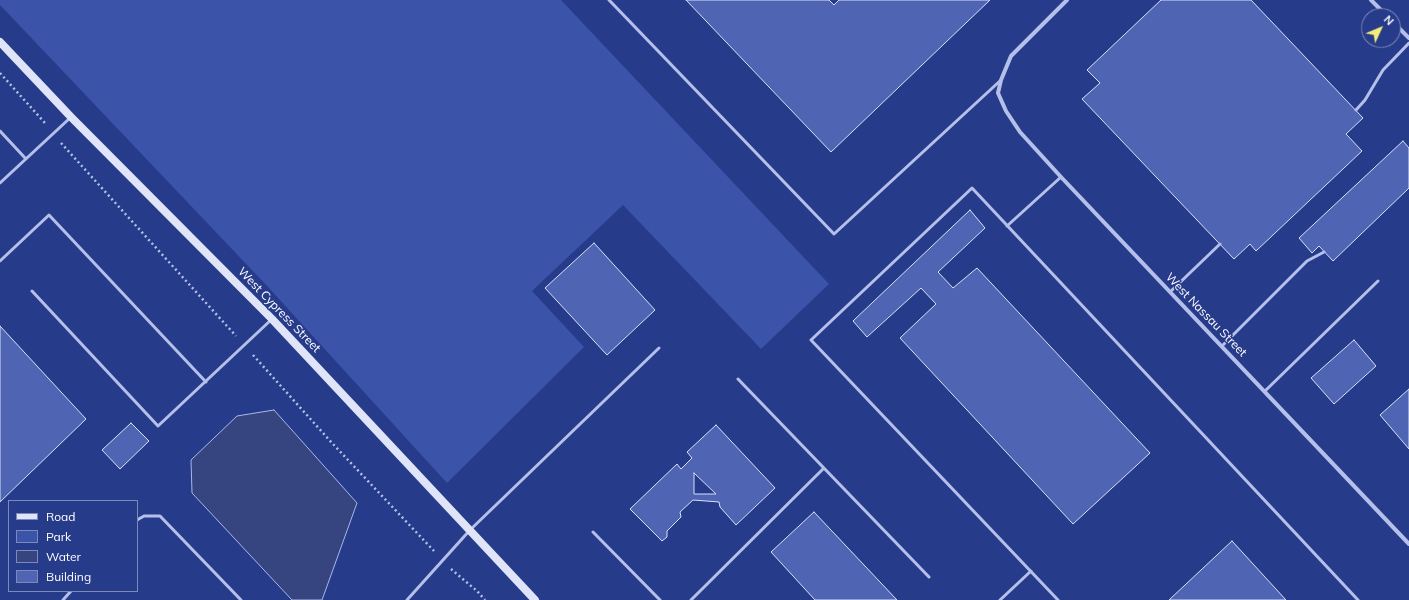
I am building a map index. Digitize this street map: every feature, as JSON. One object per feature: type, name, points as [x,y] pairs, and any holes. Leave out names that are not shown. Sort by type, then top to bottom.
[{"type":"street","points":[[1001,80],[1011,56],[1067,0]]},
{"type":"street","points":[[1371,0],[1379,8]]},
{"type":"street","points":[[1401,30],[1409,38]]},
{"type":"street","name":"West Cypress Street","points":[[0,42],[71,117],[272,319],[535,600]]},
{"type":"street","name":"West Nassau Street","points":[[1001,80],[998,93],[1006,111],[1020,132],[1409,544]]},
{"type":"lane","points":[[609,0],[834,234],[1001,80]]},
{"type":"lane","points":[[1356,110],[1365,100],[1383,70],[1409,43]]},
{"type":"lane","points":[[0,183],[71,117]]},
{"type":"lane","points":[[0,131],[26,159]]},
{"type":"lane","points":[[1007,226],[1061,177]]},
{"type":"lane","points":[[1058,600],[811,340],[972,188],[1358,600]]},
{"type":"lane","points":[[0,261],[49,215],[206,382]]},
{"type":"lane","points":[[1170,292],[1220,244]]},
{"type":"lane","points":[[1222,346],[1308,261],[1324,252]]},
{"type":"lane","points":[[1265,391],[1378,281]]},
{"type":"lane","points":[[32,291],[158,426],[272,319]]},
{"type":"lane","points":[[407,600],[470,530],[659,348]]},
{"type":"lane","points":[[738,379],[929,577]]},
{"type":"lane","points":[[691,600],[824,468]]},
{"type":"lane","points":[[138,519],[144,516],[160,516],[241,600]]},
{"type":"lane","points":[[593,532],[660,600]]},
{"type":"lane","points":[[1000,600],[1031,571]]},
{"type":"lane","points":[[63,600],[70,592]]},
{"type":"path","points":[[0,73],[41,118]]},
{"type":"path","points":[[67,150],[232,331]]},
{"type":"path","points":[[254,356],[332,444],[430,548]]},
{"type":"path","points":[[457,574],[478,591],[485,600]]},
{"type":"green space","points":[[0,0],[561,0],[829,284],[761,349],[623,205],[532,291],[584,347],[447,483],[268,287],[0,5]]},
{"type":"water","points":[[274,410],[357,503],[322,600],[292,600],[192,493],[191,460],[237,416]]},
{"type":"building","points":[[686,0],[829,0],[834,5],[839,0],[990,0],[831,152]]},
{"type":"building","points":[[1161,0],[1251,0],[1363,118],[1346,134],[1362,151],[1256,251],[1250,244],[1234,259],[1082,99],[1100,83],[1087,70]]},
{"type":"building","points":[[1403,141],[1409,148],[1409,188],[1333,261],[1319,246],[1312,253],[1299,238]]},
{"type":"building","points":[[970,210],[985,228],[938,272],[953,288],[977,268],[1150,453],[1073,524],[900,338],[936,304],[921,288],[867,337],[853,321]]},
{"type":"building","points":[[594,243],[655,310],[607,355],[545,288]]},
{"type":"building","points":[[0,326],[86,419],[0,502]]},
{"type":"building","points":[[1354,340],[1376,366],[1334,404],[1311,378]]},
{"type":"building","points":[[1409,389],[1409,449],[1380,415]]},
{"type":"building","points":[[131,423],[149,441],[120,469],[102,450]]},
{"type":"building","points":[[716,425],[775,488],[736,525],[720,507],[719,502],[693,500],[680,512],[681,517],[667,531],[667,537],[662,541],[630,509],[677,464],[681,469],[692,458],[687,452]],"holes":[[[694,473],[716,494],[694,494]]]},
{"type":"building","points":[[814,512],[897,600],[815,600],[771,552]]},
{"type":"building","points":[[1232,541],[1286,600],[1169,600]]}]
